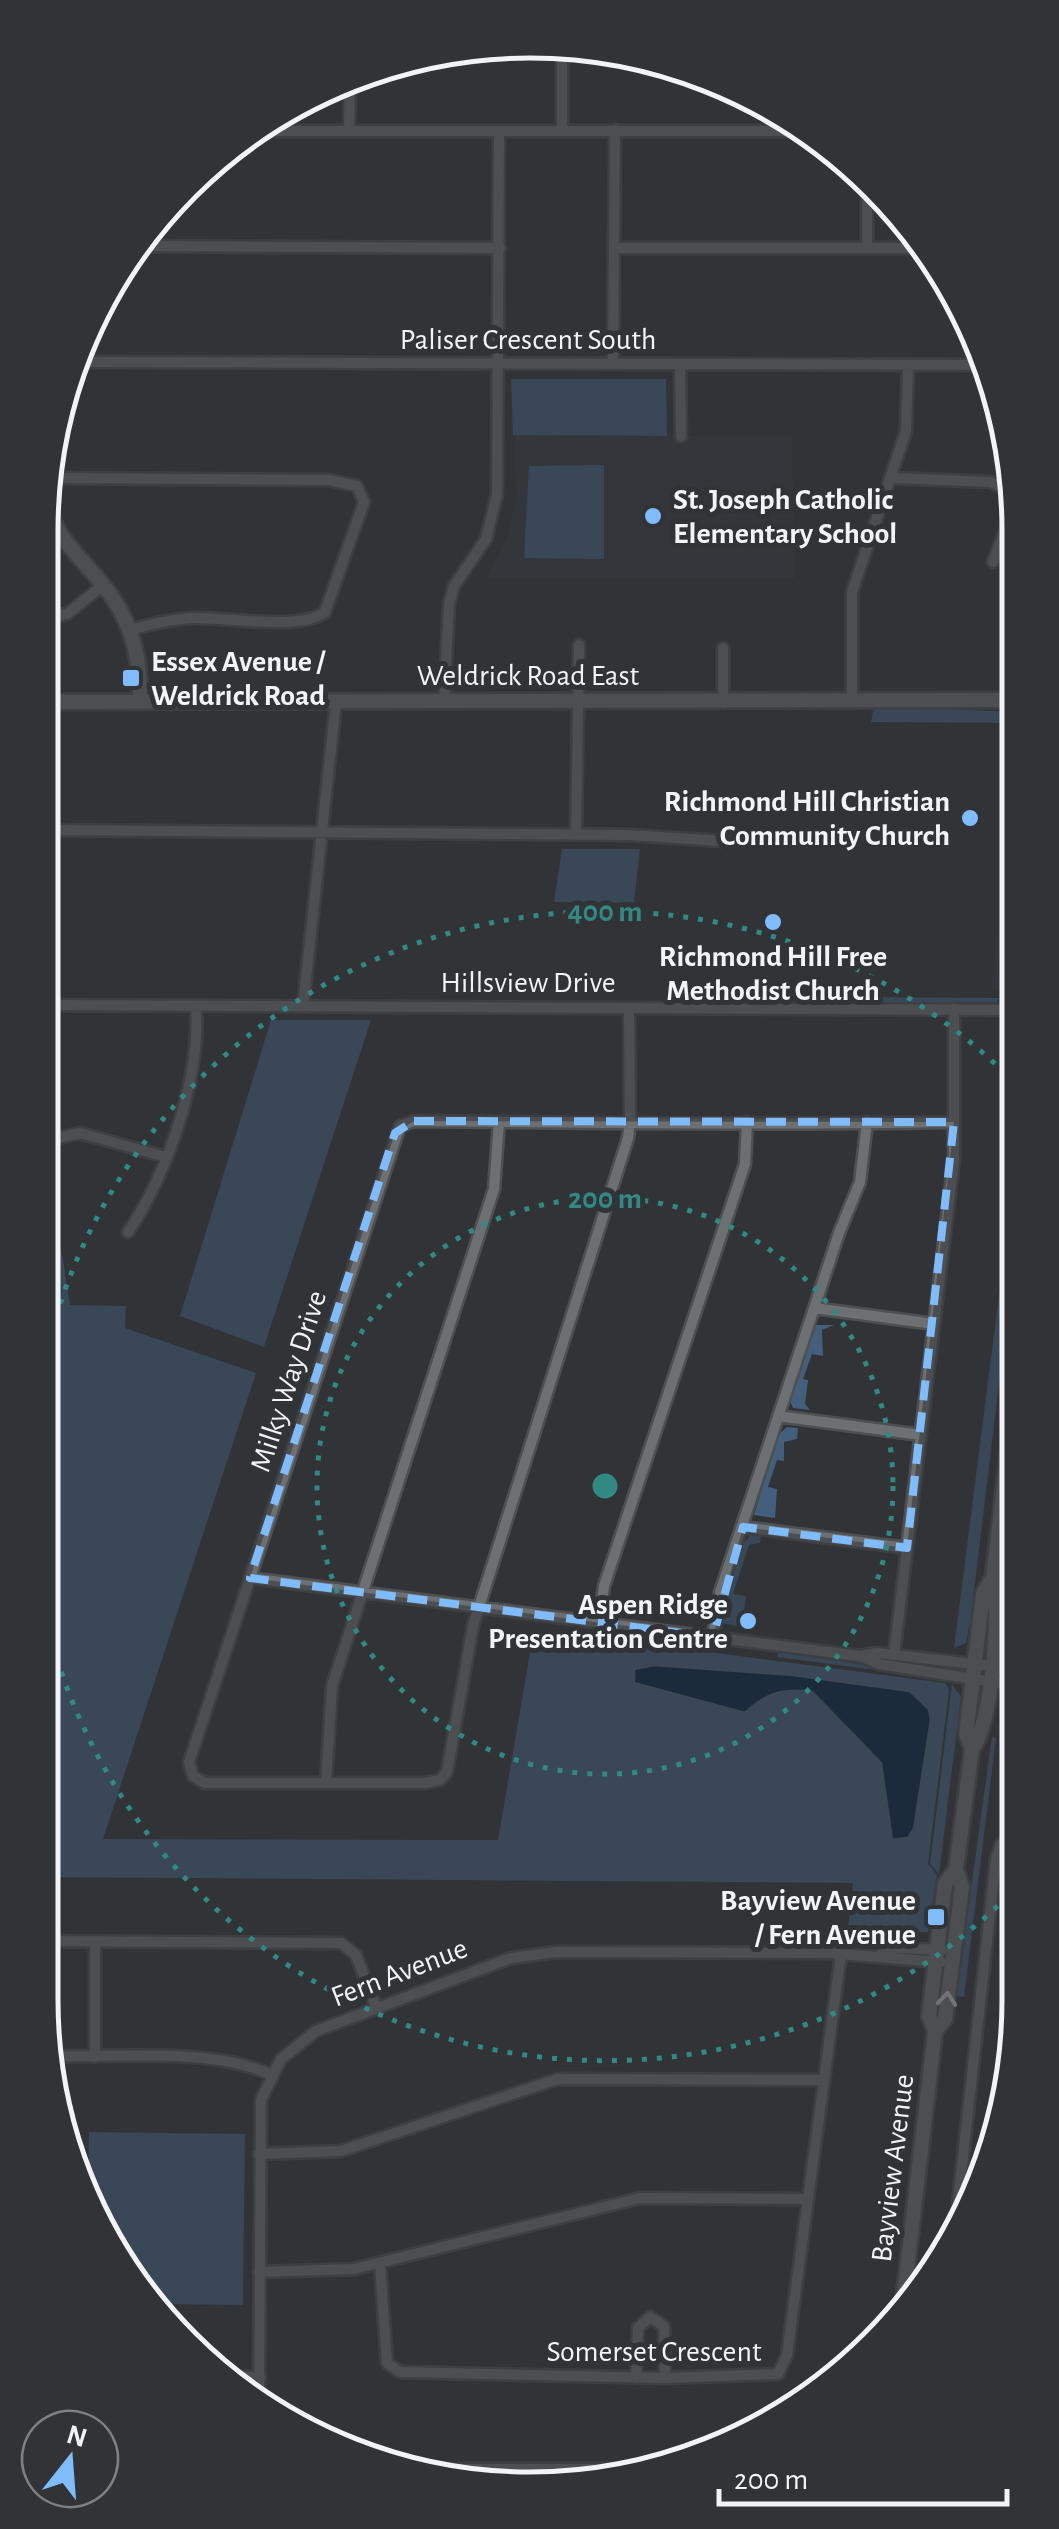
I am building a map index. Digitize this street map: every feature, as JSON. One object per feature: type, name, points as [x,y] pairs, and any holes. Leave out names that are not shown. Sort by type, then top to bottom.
[{"type":"street","points":[[562,59],[562,130]]},
{"type":"street","points":[[349,131],[350,93]]},
{"type":"street","points":[[613,364],[616,130]]},
{"type":"street","points":[[277,131],[782,131]]},
{"type":"street","points":[[444,703],[448,604],[454,586],[486,539],[496,494],[499,132]]},
{"type":"street","points":[[867,248],[868,201]]},
{"type":"street","points":[[152,246],[500,248]]},
{"type":"street","points":[[615,248],[908,248]]},
{"type":"street","name":"Paliser Crescent South","points":[[88,362],[972,365]]},
{"type":"street","points":[[680,364],[681,436]]},
{"type":"street","points":[[852,697],[850,616],[854,581],[878,506],[894,478],[906,431],[908,365]]},
{"type":"street","points":[[61,478],[328,480],[357,486],[362,494],[364,502],[325,612],[317,618],[297,622],[192,618],[130,630]]},
{"type":"street","points":[[894,478],[990,482],[999,487]]},
{"type":"street","points":[[58,529],[130,630],[139,661],[140,702]]},
{"type":"street","points":[[993,562],[1002,539]]},
{"type":"street","points":[[58,615],[67,614],[102,586]]},
{"type":"street","points":[[576,834],[579,644]]},
{"type":"street","points":[[723,648],[724,703]]},
{"type":"street","name":"Weldrick Road East","points":[[58,702],[724,703],[852,697],[1002,700]]},
{"type":"street","points":[[303,1006],[336,702]]},
{"type":"street","points":[[58,830],[576,834],[737,842]]},
{"type":"street","name":"Hillsview Drive","points":[[58,1005],[1002,1010]]},
{"type":"street","points":[[128,1232],[152,1197],[195,1061],[196,1006]]},
{"type":"street","points":[[478,1609],[620,1171],[630,1121],[629,1008]]},
{"type":"street","points":[[894,1655],[954,1160],[954,1009]]},
{"type":"street","name":"Milky Way Drive","points":[[478,1609],[447,1772],[440,1780],[205,1783],[193,1776],[189,1762],[400,1126],[414,1121],[954,1122]]},
{"type":"street","points":[[326,1782],[332,1686],[494,1189],[498,1122]]},
{"type":"street","points":[[599,1624],[604,1586],[745,1164],[747,1122]]},
{"type":"street","points":[[713,1637],[720,1592],[860,1182],[868,1122]]},
{"type":"street","points":[[58,1138],[80,1133],[166,1157]]},
{"type":"street","points":[[814,1308],[934,1324]]},
{"type":"street","points":[[778,1416],[921,1436]]},
{"type":"street","name":"Bayview Avenue","points":[[905,2286],[935,2030],[945,2018],[944,1956],[962,1887],[956,1869],[972,1749],[982,1737],[981,1673],[998,1596],[993,1578],[1002,1503]]},
{"type":"street","points":[[742,1527],[907,1548]]},
{"type":"street","points":[[250,1578],[860,1656],[894,1655],[1002,1680]]},
{"type":"street","points":[[860,1656],[879,1664],[981,1673],[1002,1671]]},
{"type":"street","points":[[959,2196],[996,1858],[1002,1843]]},
{"type":"street","points":[[58,1941],[341,1942],[356,1955],[376,2007]]},
{"type":"street","points":[[94,1942],[94,2057]]},
{"type":"street","name":"Fern Avenue","points":[[270,2074],[300,2040],[482,1966],[533,1954],[880,1955],[897,1948],[944,1956]]},
{"type":"street","name":"Somerset Crescent","points":[[380,2264],[385,2354],[391,2369],[416,2376],[768,2377],[785,2366],[841,1954]]},
{"type":"street","points":[[62,2056],[232,2062],[270,2074],[261,2100],[258,2154],[258,2386]]},
{"type":"street","points":[[258,2154],[341,2151],[558,2079],[822,2080]]},
{"type":"street","points":[[259,2272],[380,2264],[640,2198],[808,2200]]},
{"type":"street","points":[[636,2378],[638,2328],[650,2317],[664,2326],[664,2378]]},
{"type":"street","points":[[514,2471],[545,2471]]},
{"type":"highlighted area","points":[[414,1121],[954,1122],[907,1548],[743,1527],[713,1637],[250,1578],[395,1133]]},
{"type":"shaded area","points":[[511,379],[666,379],[667,436],[513,435]]},
{"type":"shaded area","name":"St. Joseph Catholic Elementary School","points":[[513,435],[792,436],[794,579],[486,578],[508,536],[517,495]]},
{"type":"shaded area","points":[[604,465],[604,559],[524,558],[529,466]]},
{"type":"shaded area","points":[[884,706],[1002,711],[1002,723],[871,722],[873,711]]},
{"type":"shaded area","points":[[562,849],[640,849],[634,903],[554,902]]},
{"type":"shaded area","points":[[998,927],[1002,927],[1002,990],[991,990]]},
{"type":"shaded area","points":[[837,997],[1001,998],[996,1002],[841,1002]]},
{"type":"shaded area","points":[[271,1020],[371,1020],[264,1347],[180,1316]]},
{"type":"shaded area","points":[[58,1245],[70,1305],[126,1306],[125,1328],[256,1373],[103,1839],[498,1840],[534,1629],[945,1683],[949,1690],[928,1864],[937,1875],[928,1932],[847,1936],[853,1883],[58,1877]]},
{"type":"shaded area","points":[[1002,1272],[1002,1359],[971,1616],[966,1643],[954,1648]]},
{"type":"shaded area","points":[[815,1325],[834,1325],[822,1330],[823,1356],[812,1354],[803,1379],[808,1380],[805,1404],[810,1410],[793,1408],[790,1401]]},
{"type":"shaded area","points":[[787,1427],[798,1428],[797,1439],[784,1442],[784,1461],[777,1460],[768,1487],[777,1489],[775,1518],[754,1515],[778,1435]]},
{"type":"shaded area","points":[[750,1536],[761,1536],[760,1543],[749,1545],[733,1594],[746,1596],[743,1620],[749,1629],[723,1623],[734,1564]]},
{"type":"shaded area","points":[[778,1652],[945,1677],[953,1680],[777,1657]]},
{"type":"shaded area","points":[[654,1665],[793,1675],[910,1691],[929,1709],[931,1720],[914,1829],[908,1838],[892,1840],[881,1763],[812,1692],[776,1694],[745,1713],[634,1683],[634,1669]]},
{"type":"shaded area","points":[[952,1684],[961,1697],[939,1874],[930,1864]]},
{"type":"shaded area","points":[[992,1737],[996,1738],[964,1997],[956,1996]]},
{"type":"shaded area","points":[[89,2132],[245,2134],[243,2305],[169,2304],[121,2236],[88,2167]]},
{"type":"place","name":"St. Joseph Catholic Elementary School","points":[[653,516]]},
{"type":"place","name":"Essex Avenue / Weldrick Road","points":[[131,678]]},
{"type":"place","name":"Richmond Hill Christian Community Church","points":[[970,818]]},
{"type":"place","name":"Richmond Hill Free Methodist Church","points":[[773,922]]},
{"type":"place","name":"Aspen Ridge Presentation Centre","points":[[748,1621]]},
{"type":"place","name":"Bayview Avenue / Fern Avenue","points":[[936,1917]]}]
